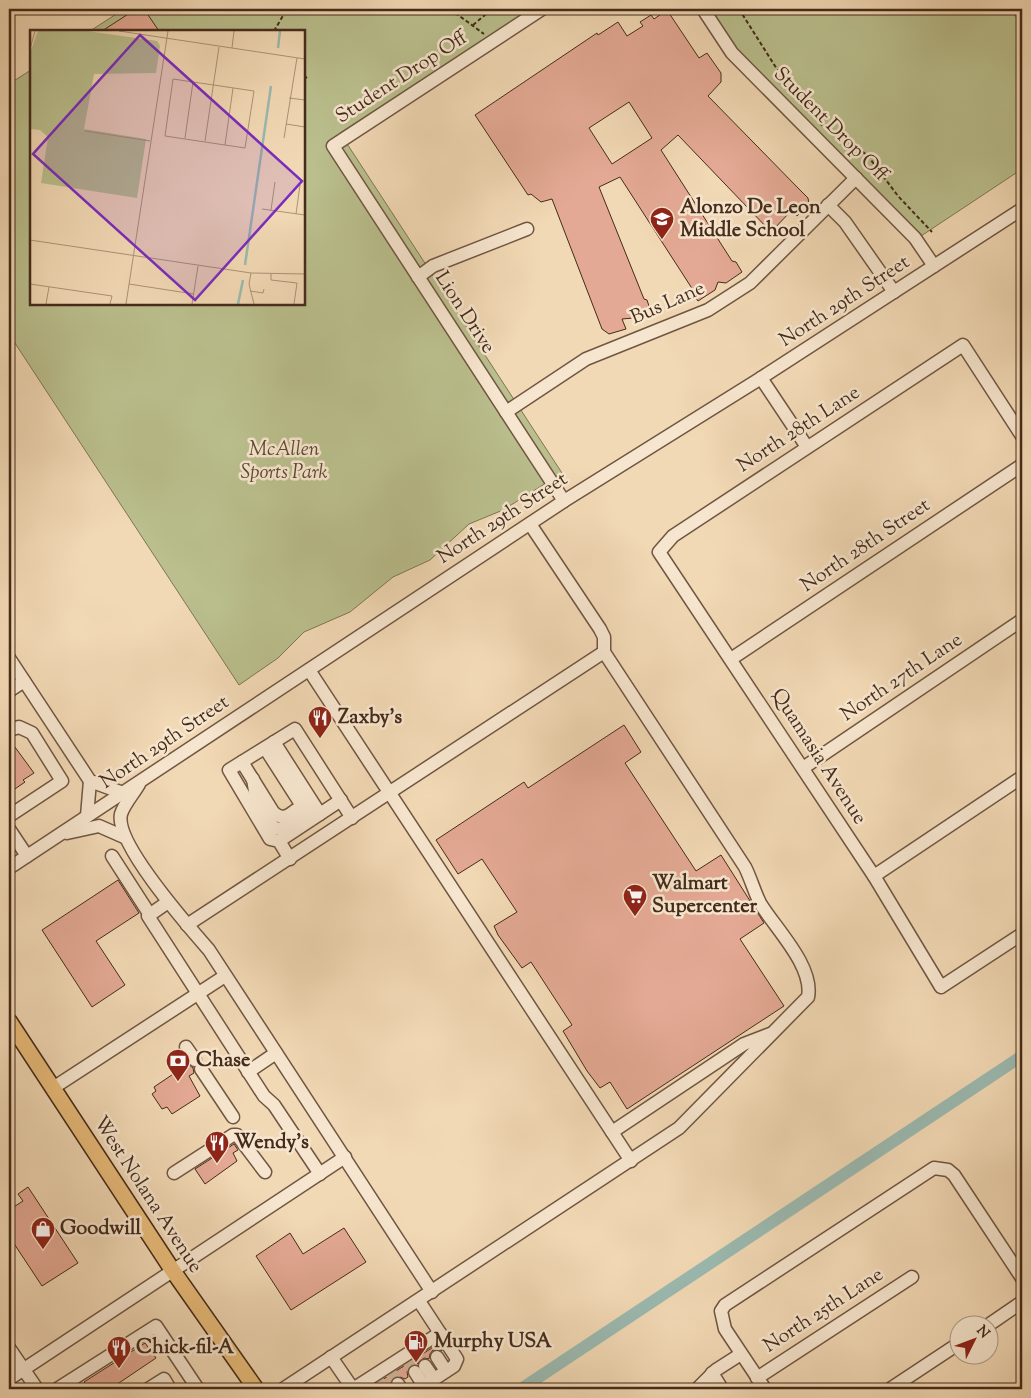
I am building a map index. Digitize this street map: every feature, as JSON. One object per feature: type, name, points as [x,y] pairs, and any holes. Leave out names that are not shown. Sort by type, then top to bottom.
[{"type":"main road","name":"West Nolana Avenue","points":[[11,1030],[53,1088],[173,1271],[256,1389]]},
{"type":"street","name":"Student Drop Off","points":[[333,146],[542,9]]},
{"type":"street","name":"Student Drop Off","points":[[703,9],[732,53],[915,238],[934,266]]},
{"type":"street","name":"Lion Drive","points":[[333,146],[564,501]]},
{"type":"street","name":"Bus Lane","points":[[506,412],[586,360],[708,310],[750,283],[856,178]]},
{"type":"street","points":[[828,205],[845,222],[894,292]]},
{"type":"street","name":"North 29th Street","points":[[9,868],[564,501],[761,378],[1022,209]]},
{"type":"street","points":[[418,277],[433,266],[527,229]]},
{"type":"street","name":"North 28th Lane","points":[[659,552],[673,536],[963,345],[1022,436]]},
{"type":"street","points":[[761,378],[807,447]]},
{"type":"street","name":"North 28th Street","points":[[731,658],[1022,465]]},
{"type":"street","points":[[283,1389],[679,1128],[808,997],[809,989],[804,969],[761,903],[745,867],[604,652],[604,637],[600,629],[530,524]]},
{"type":"street","name":"Quamasia Avenue","points":[[659,552],[874,876],[941,987],[1022,934]]},
{"type":"street","name":"North 27th Lane","points":[[803,768],[1022,620]]},
{"type":"street","points":[[187,925],[604,652]]},
{"type":"street","points":[[9,658],[90,781],[123,793]]},
{"type":"street","points":[[309,670],[631,1160]]},
{"type":"street","points":[[9,691],[24,681]]},
{"type":"street","points":[[9,730],[19,727],[27,729],[62,781],[9,816]]},
{"type":"street","points":[[341,800],[279,841],[270,839],[229,770],[295,729],[341,800],[352,818]]},
{"type":"street","points":[[242,762],[273,812],[279,817],[286,818],[302,806],[269,745]]},
{"type":"street","points":[[269,745],[320,814]]},
{"type":"street","points":[[874,876],[1022,777]]},
{"type":"street","points":[[87,816],[90,781]]},
{"type":"street","points":[[142,781],[121,814],[124,837],[168,902],[209,950],[432,1292]]},
{"type":"street","points":[[60,834],[99,826],[124,837]]},
{"type":"street","points":[[9,829],[27,856]]},
{"type":"street","points":[[279,841],[290,859]]},
{"type":"street","points":[[112,856],[197,994],[248,1072],[264,1096],[274,1105],[320,1174]]},
{"type":"street","points":[[150,915],[168,902]]},
{"type":"street","points":[[53,1088],[225,976]]},
{"type":"street","points":[[612,1132],[744,1044],[773,1034]]},
{"type":"street","points":[[186,1047],[233,1117]]},
{"type":"street","points":[[248,1072],[276,1053]]},
{"type":"street","points":[[174,1173],[233,1135],[237,1135],[265,1172]]},
{"type":"street","points":[[9,1379],[345,1157]]},
{"type":"street","points":[[765,1389],[724,1329],[721,1311],[730,1301],[934,1168],[948,1170],[954,1175],[1022,1278]]},
{"type":"street","name":"North 25th Lane","points":[[757,1378],[912,1277]]},
{"type":"street","points":[[414,1360],[426,1385],[454,1366],[457,1359],[419,1301]]},
{"type":"street","points":[[998,1318],[1022,1302]]},
{"type":"street","points":[[65,1387],[156,1326],[198,1389]]},
{"type":"street","points":[[332,1358],[359,1388],[389,1370],[414,1360],[431,1348],[440,1333]]},
{"type":"street","points":[[9,1348],[37,1389]]},
{"type":"street","points":[[431,1348],[446,1371]]},
{"type":"street","points":[[890,1389],[948,1351]]},
{"type":"street","points":[[697,1389],[712,1373],[741,1354]]},
{"type":"street","points":[[712,1373],[722,1389]]},
{"type":"street","points":[[148,1389],[164,1379],[170,1389]]},
{"type":"path","points":[[275,30],[287,9]]},
{"type":"path","points":[[450,9],[485,36]]},
{"type":"path","points":[[473,25],[492,9]]},
{"type":"path","points":[[739,9],[793,94],[813,116]]},
{"type":"path","points":[[817,121],[868,156],[898,196],[932,232]]},
{"type":"green space","name":"McAllen Sports Park","points":[[124,9],[530,9],[340,133],[562,473],[503,510],[469,524],[430,560],[393,577],[350,612],[304,632],[278,658],[239,685],[9,334],[9,84],[30,71],[30,305],[305,305],[305,30],[92,30]]},
{"type":"green space","points":[[709,9],[1011,9],[1022,26],[1022,169],[921,236],[737,50]]},
{"type":"building","points":[[136,9],[144,9],[158,30],[104,30]]},
{"type":"building","points":[[667,10],[699,58],[707,53],[721,73],[721,82],[708,96],[808,198],[809,204],[797,216],[791,211],[771,232],[678,135],[661,150],[732,261],[736,262],[742,272],[726,283],[718,282],[715,290],[698,301],[691,291],[693,290],[620,177],[599,187],[644,299],[647,300],[650,309],[633,318],[622,319],[626,329],[609,334],[602,329],[552,199],[541,202],[531,194],[528,195],[475,115],[597,33],[598,35],[618,22],[627,36],[643,26],[640,22],[651,15],[654,19]],"holes":[[[629,102],[652,138],[612,164],[589,128]]]},
{"type":"building","name":"Walmart Supercenter","points":[[624,725],[641,752],[625,763],[696,871],[721,855],[764,923],[740,939],[784,1006],[627,1109],[610,1082],[600,1088],[587,1071],[563,1031],[572,1025],[531,962],[522,968],[498,935],[494,926],[517,912],[482,859],[458,874],[436,840],[524,782],[528,788]]},
{"type":"building","points":[[9,739],[34,773],[9,793]]},
{"type":"building","points":[[118,880],[139,913],[96,941],[125,985],[92,1007],[42,930]]},
{"type":"building","name":"Chase","points":[[188,1064],[193,1068],[194,1073],[189,1076],[200,1096],[172,1114],[167,1107],[162,1109],[152,1094],[156,1091],[154,1087]]},
{"type":"building","name":"Wendy's","points":[[234,1144],[238,1150],[233,1153],[237,1161],[205,1184],[195,1169]]},
{"type":"building","name":"Goodwill","points":[[28,1187],[78,1263],[42,1286],[9,1236],[9,1210],[23,1201],[18,1194]]},
{"type":"building","points":[[344,1228],[366,1262],[291,1310],[256,1256],[290,1233],[303,1254]]},
{"type":"building","name":"Chick-fil-A","points":[[145,1343],[156,1358],[110,1389],[90,1389],[84,1382]]},
{"type":"building","points":[[438,1344],[442,1351],[433,1350],[429,1359],[424,1358],[417,1364],[410,1365],[407,1372],[408,1377],[405,1379],[398,1376],[393,1377],[390,1389],[368,1389]]},
{"type":"waterway","points":[[521,1389],[1022,1056]]},
{"type":"tunnel","points":[[408,1361],[415,1372]]},
{"type":"tunnel","points":[[391,1373],[398,1384]]},
{"type":"tunnel","points":[[378,1381],[384,1389]]},
{"type":"place","name":"Alonzo De Leon Middle School","points":[[662,240]]},
{"type":"place","name":"Zaxby's","points":[[320,739]]},
{"type":"place","name":"Walmart Supercenter","points":[[635,917]]},
{"type":"place","name":"Chase","points":[[178,1082]]},
{"type":"place","name":"Wendy's","points":[[217,1164]]},
{"type":"place","name":"Goodwill","points":[[43,1250]]},
{"type":"place","name":"Murphy USA","points":[[416,1363]]},
{"type":"place","name":"Chick-fil-A","points":[[119,1369]]}]
